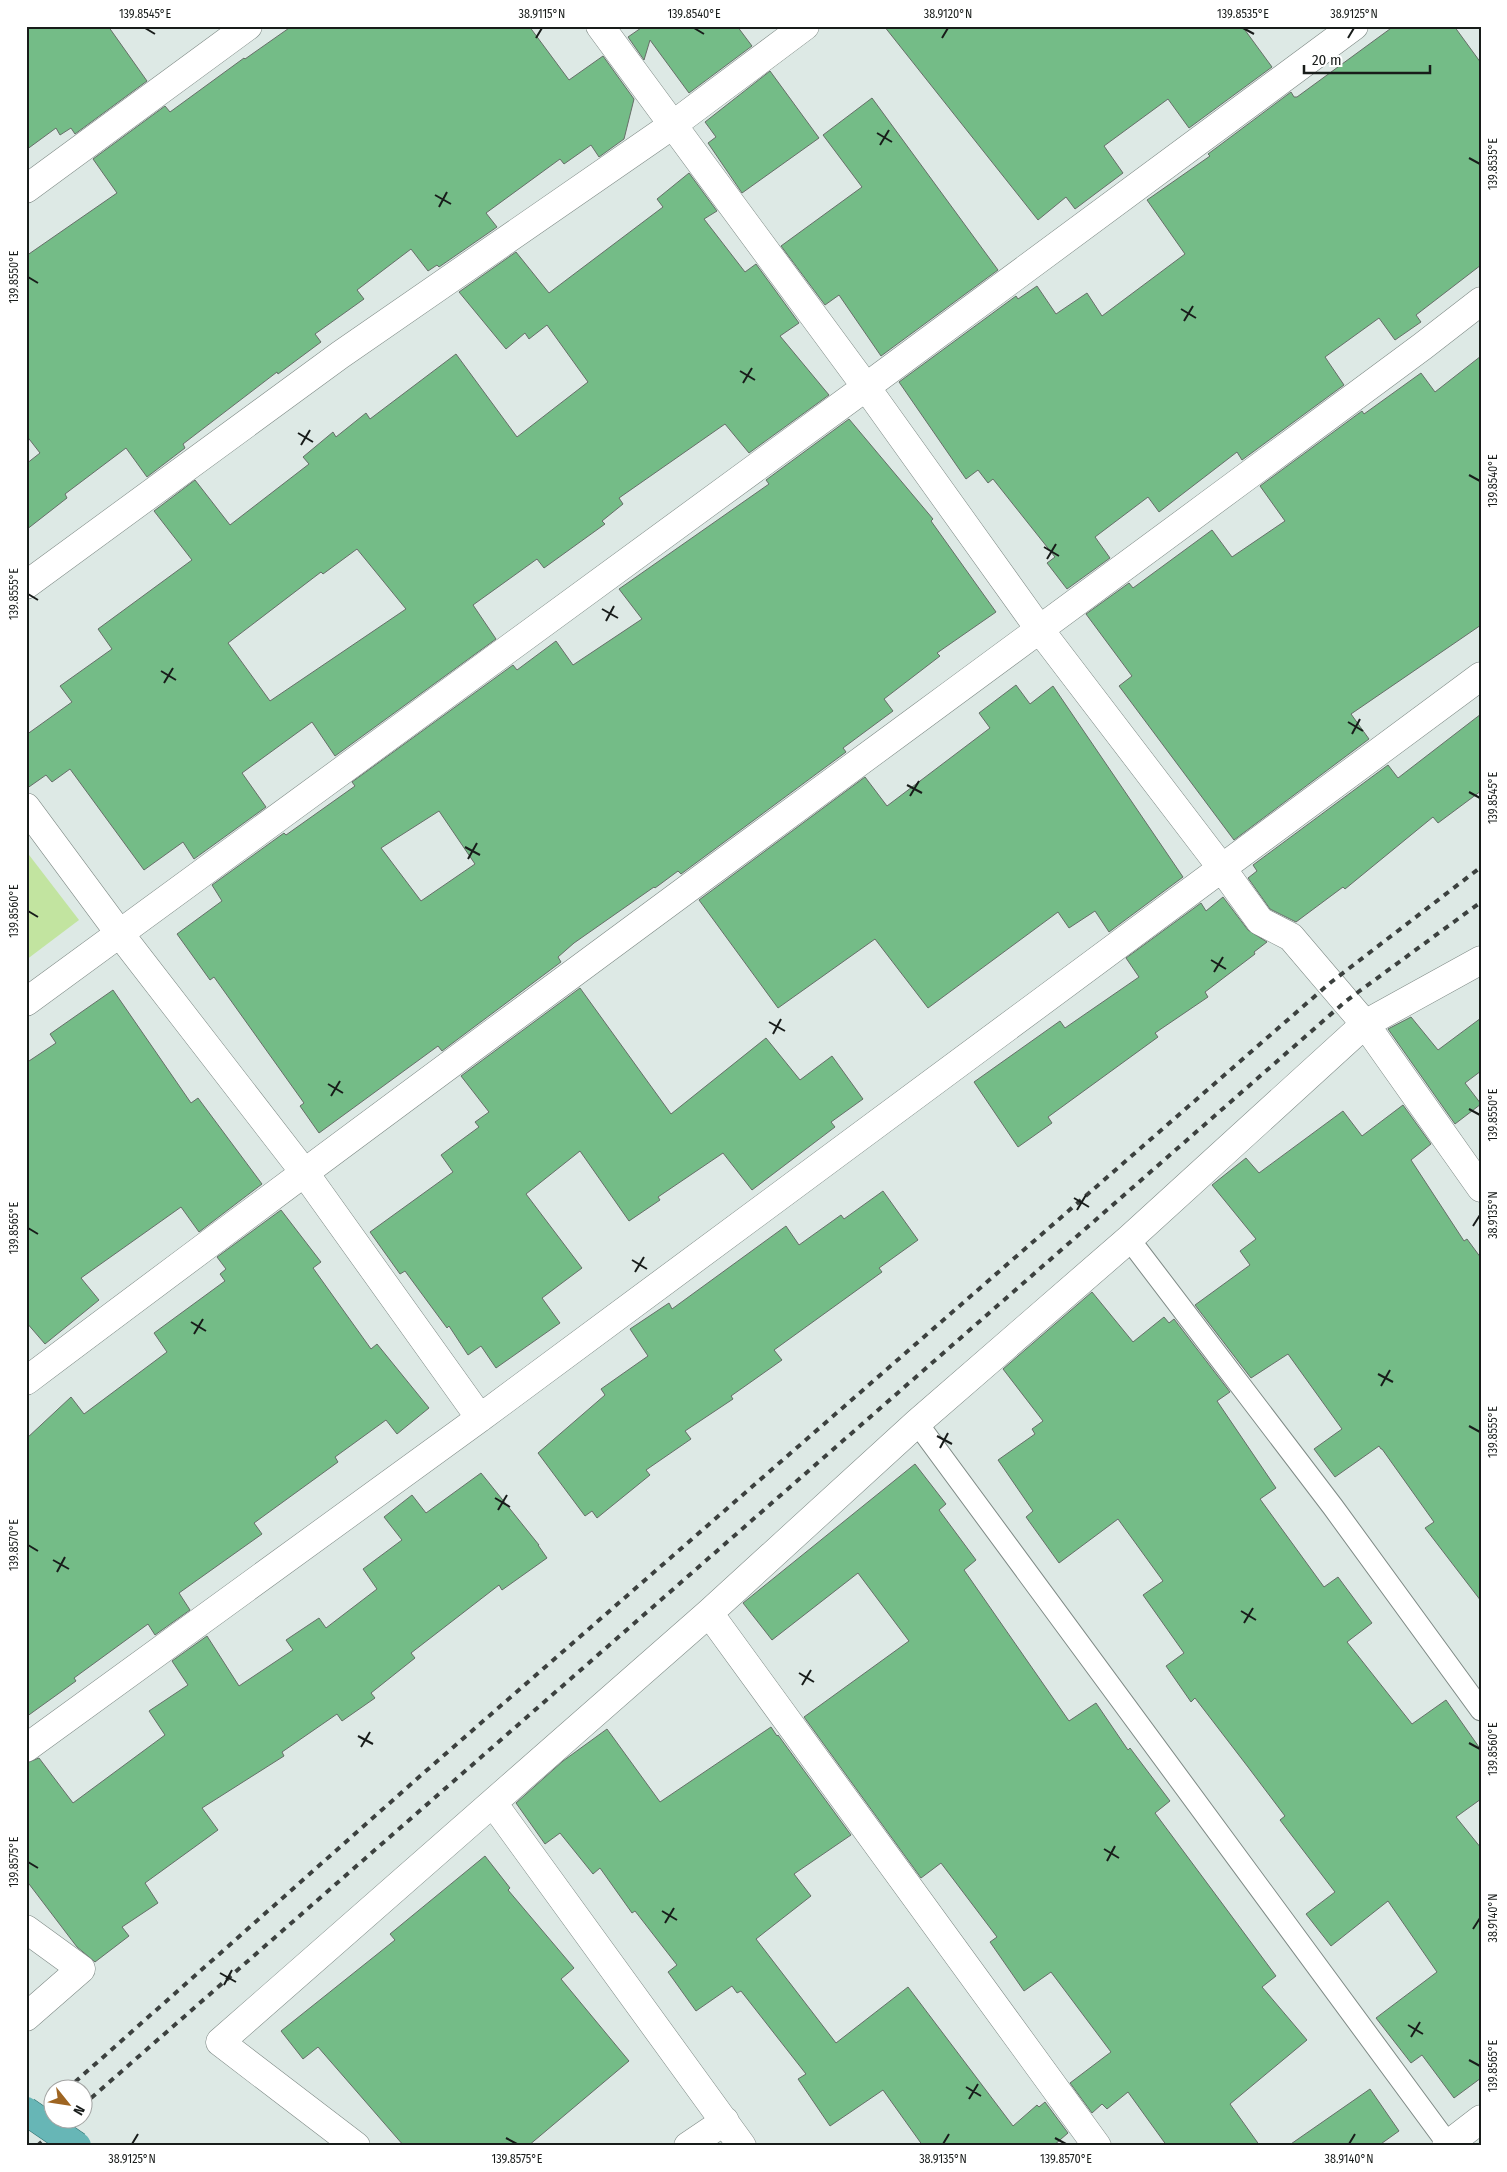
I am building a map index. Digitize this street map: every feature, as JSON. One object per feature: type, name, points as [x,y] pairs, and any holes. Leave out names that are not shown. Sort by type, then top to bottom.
[{"type":"highway","points":[[26,2111],[77,2146]]},
{"type":"street","points":[[26,189],[248,26]]},
{"type":"street","points":[[600,26],[866,387],[1040,630],[1260,921],[1291,936],[1365,1024],[1481,1188]]},
{"type":"street","points":[[26,586],[340,354],[674,124],[805,26]]},
{"type":"street","points":[[26,1002],[866,387],[1354,26]]},
{"type":"street","points":[[26,1381],[304,1172],[1416,352],[1481,301]]},
{"type":"street","points":[[26,1748],[480,1418],[1481,676]]},
{"type":"street","points":[[26,807],[120,934],[304,1172],[480,1418]]},
{"type":"street","points":[[356,2146],[220,2042],[709,1613],[917,1423],[1129,1239],[1365,1024],[1481,960]]},
{"type":"street","points":[[709,1613],[1097,2146]]},
{"type":"street","points":[[494,1803],[742,2146]]},
{"type":"street","points":[[26,1929],[81,1970],[26,2017]]},
{"type":"street","points":[[1447,2145],[1481,2119]]},
{"type":"street","points":[[688,2146],[725,2121]]},
{"type":"lane","points":[[1129,1239],[1333,1507],[1481,1710]]},
{"type":"lane","points":[[917,1423],[1447,2145]]},
{"type":"green space","points":[[26,851],[79,920],[26,960]]},
{"type":"building","points":[[26,26],[108,26],[147,81],[75,134],[71,128],[60,135],[56,128],[26,150]]},
{"type":"building","points":[[292,26],[529,26],[569,80],[603,56],[634,99],[624,139],[599,157],[591,145],[564,164],[560,159],[486,213],[497,227],[439,267],[437,265],[428,271],[411,249],[357,290],[364,299],[315,334],[321,342],[278,374],[277,372],[183,444],[185,448],[147,477],[126,448],[65,494],[67,498],[26,530],[26,464],[40,453],[26,435],[26,256],[117,193],[93,159],[165,106],[170,112],[244,58]]},
{"type":"building","points":[[640,26],[737,26],[752,46],[689,93],[650,40],[644,60],[628,37],[641,28]]},
{"type":"building","points":[[884,26],[1242,26],[1272,67],[1189,128],[1168,99],[1104,146],[1123,173],[1075,209],[1066,197],[1038,220]]},
{"type":"building","points":[[1394,26],[1454,26],[1481,63],[1481,265],[1416,315],[1421,322],[1395,340],[1379,318],[1325,357],[1344,385],[1242,460],[1237,452],[1159,512],[1148,497],[1095,537],[1110,558],[1067,589],[1047,563],[1055,557],[993,479],[988,483],[978,470],[966,479],[899,382],[1016,296],[1018,299],[1037,286],[1056,314],[1087,293],[1102,316],[1185,254],[1147,200],[1210,156],[1208,154],[1291,92],[1294,97],[1297,97]]},
{"type":"building","points":[[770,71],[819,138],[742,193],[708,143],[716,137],[705,122]]},
{"type":"building","points":[[872,98],[998,270],[881,356],[839,295],[825,305],[781,246],[862,187],[823,135]]},
{"type":"building","points":[[689,173],[717,211],[704,219],[745,272],[756,264],[799,323],[780,336],[829,395],[749,453],[725,424],[619,498],[623,504],[602,521],[605,524],[544,568],[537,559],[473,605],[496,639],[335,756],[312,722],[242,773],[266,807],[194,859],[183,842],[144,870],[70,769],[52,782],[46,775],[26,789],[26,735],[72,702],[60,686],[112,649],[98,629],[192,560],[154,511],[195,480],[230,525],[309,464],[303,457],[333,432],[336,437],[366,413],[370,419],[456,354],[517,437],[588,382],[547,325],[529,339],[525,333],[506,349],[459,292],[516,252],[549,293],[663,207],[657,199]],"holes":[[[357,549],[406,609],[270,701],[228,643],[321,572],[323,574]]]},
{"type":"building","points":[[1481,356],[1481,625],[1351,714],[1369,739],[1234,840],[1119,686],[1132,676],[1086,614],[1129,583],[1133,588],[1212,530],[1232,557],[1285,521],[1260,486],[1362,411],[1364,414],[1421,373],[1435,392]]},
{"type":"building","points":[[849,419],[933,519],[931,521],[996,612],[937,653],[940,656],[884,699],[893,711],[843,748],[846,752],[681,874],[678,871],[574,943],[558,957],[561,962],[442,1051],[438,1046],[319,1133],[300,1106],[304,1103],[214,977],[210,980],[177,934],[222,901],[212,885],[284,833],[286,835],[355,786],[352,782],[513,665],[517,670],[556,641],[573,665],[642,619],[619,589],[769,484],[766,480]],"holes":[[[439,811],[475,864],[421,901],[381,848]]]},
{"type":"building","points":[[1016,685],[1030,704],[1053,686],[1183,877],[1109,932],[1095,911],[1069,928],[1058,912],[928,1008],[875,939],[778,1008],[699,900],[865,777],[887,806],[990,728],[979,713]]},
{"type":"building","points":[[1481,714],[1481,791],[1438,823],[1433,817],[1345,889],[1343,887],[1296,922],[1270,909],[1248,878],[1257,871],[1253,865],[1388,765],[1398,778]]},
{"type":"building","points":[[1223,897],[1248,930],[1267,942],[1254,952],[1255,954],[1205,992],[1208,997],[1155,1033],[1158,1037],[1048,1117],[1052,1123],[1018,1147],[974,1082],[1060,1021],[1065,1028],[1139,977],[1126,958],[1201,903],[1206,911]]},
{"type":"building","points":[[580,988],[671,1114],[766,1038],[800,1080],[832,1056],[863,1099],[831,1122],[835,1127],[752,1190],[723,1153],[658,1197],[660,1200],[629,1221],[580,1151],[526,1194],[582,1268],[542,1298],[560,1323],[496,1368],[481,1346],[468,1355],[449,1326],[447,1328],[405,1271],[400,1274],[370,1232],[453,1172],[441,1155],[479,1127],[475,1122],[489,1112],[461,1076]]},
{"type":"building","points":[[113,990],[191,1103],[198,1098],[262,1184],[199,1232],[181,1207],[81,1278],[99,1300],[45,1344],[26,1322],[26,1063],[56,1043],[50,1034]]},
{"type":"building","points":[[1411,1017],[1438,1050],[1481,1018],[1481,1071],[1465,1083],[1481,1104],[1455,1124],[1388,1029]]},
{"type":"building","points":[[1403,1105],[1431,1144],[1411,1160],[1464,1241],[1467,1239],[1481,1258],[1481,1601],[1425,1528],[1434,1522],[1382,1449],[1379,1446],[1335,1477],[1314,1449],[1342,1429],[1288,1354],[1251,1378],[1195,1305],[1250,1265],[1240,1251],[1256,1239],[1212,1185],[1246,1158],[1259,1173],[1343,1111],[1362,1136]]},
{"type":"building","points":[[883,1191],[918,1240],[879,1268],[882,1272],[774,1350],[782,1360],[731,1396],[733,1399],[685,1431],[691,1439],[646,1470],[650,1475],[597,1518],[592,1511],[585,1516],[538,1453],[605,1395],[601,1389],[648,1356],[630,1329],[669,1303],[672,1309],[786,1226],[799,1245],[841,1215],[844,1219]]},
{"type":"building","points":[[281,1210],[321,1262],[313,1268],[371,1349],[377,1344],[429,1408],[397,1434],[386,1420],[335,1457],[338,1462],[254,1523],[262,1534],[179,1593],[190,1610],[155,1635],[148,1624],[74,1678],[76,1681],[26,1717],[26,1439],[71,1397],[84,1414],[167,1352],[154,1333],[225,1281],[220,1274],[226,1269],[217,1257]]},
{"type":"building","points":[[1092,1292],[1133,1342],[1164,1317],[1169,1323],[1174,1319],[1230,1392],[1217,1401],[1276,1488],[1260,1499],[1324,1587],[1338,1577],[1372,1623],[1347,1642],[1412,1724],[1446,1700],[1481,1750],[1481,1799],[1456,1817],[1481,1848],[1481,2078],[1454,2098],[1422,2055],[1411,2063],[1376,2018],[1437,1972],[1388,1901],[1331,1946],[1306,1914],[1335,1892],[1280,1820],[1285,1816],[1195,1698],[1191,1702],[1166,1666],[1184,1653],[1143,1595],[1163,1581],[1118,1519],[1059,1563],[1026,1517],[1033,1511],[998,1460],[1035,1434],[1032,1429],[1043,1421],[1003,1369]]},
{"type":"building","points":[[915,1464],[946,1504],[939,1510],[976,1560],[964,1570],[1069,1721],[1096,1703],[1128,1750],[1130,1748],[1170,1801],[1155,1813],[1276,1976],[1262,1987],[1307,2040],[1230,2104],[1260,2146],[1167,2146],[1128,2092],[1107,2109],[1102,2104],[1092,2113],[1070,2083],[1111,2052],[1051,1972],[1024,1991],[990,1942],[997,1937],[941,1863],[921,1878],[804,1717],[909,1641],[858,1573],[772,1640],[743,1603]]},
{"type":"building","points":[[481,1473],[539,1545],[547,1558],[502,1590],[499,1585],[411,1653],[415,1658],[371,1693],[375,1698],[342,1721],[337,1714],[282,1752],[284,1756],[202,1808],[218,1830],[145,1883],[158,1903],[122,1927],[129,1936],[95,1962],[77,1947],[26,1880],[26,1763],[39,1758],[73,1803],[165,1735],[149,1711],[188,1685],[172,1661],[207,1636],[239,1686],[293,1650],[286,1640],[319,1618],[326,1628],[377,1589],[363,1569],[402,1540],[384,1517],[412,1495],[426,1513]]},
{"type":"building","points":[[771,1727],[851,1835],[794,1874],[811,1896],[756,1939],[836,2043],[908,1987],[1013,2126],[1037,2105],[1039,2107],[1045,2102],[1068,2133],[1053,2146],[923,2146],[883,2090],[830,2126],[798,2079],[806,2074],[741,1991],[737,1993],[732,1986],[696,2011],[668,1972],[677,1965],[635,1911],[632,1913],[600,1868],[593,1874],[560,1833],[545,1844],[516,1803],[563,1761],[607,1729],[660,1802]]},
{"type":"building","points":[[485,1856],[510,1888],[508,1890],[574,1968],[561,1979],[629,2061],[528,2146],[404,2146],[318,2047],[303,2059],[281,2031],[395,1940],[390,1934]]},
{"type":"building","points":[[1370,2089],[1399,2131],[1378,2146],[1288,2146]]},
{"type":"railway","points":[[77,2080],[419,1777],[1330,983],[1481,867]]},
{"type":"railway","points":[[92,2097],[1346,1001],[1481,902]]},
{"type":"railway","points":[[26,2124],[42,2110]]},
{"type":"railway","points":[[37,2146],[55,2130]]}]
